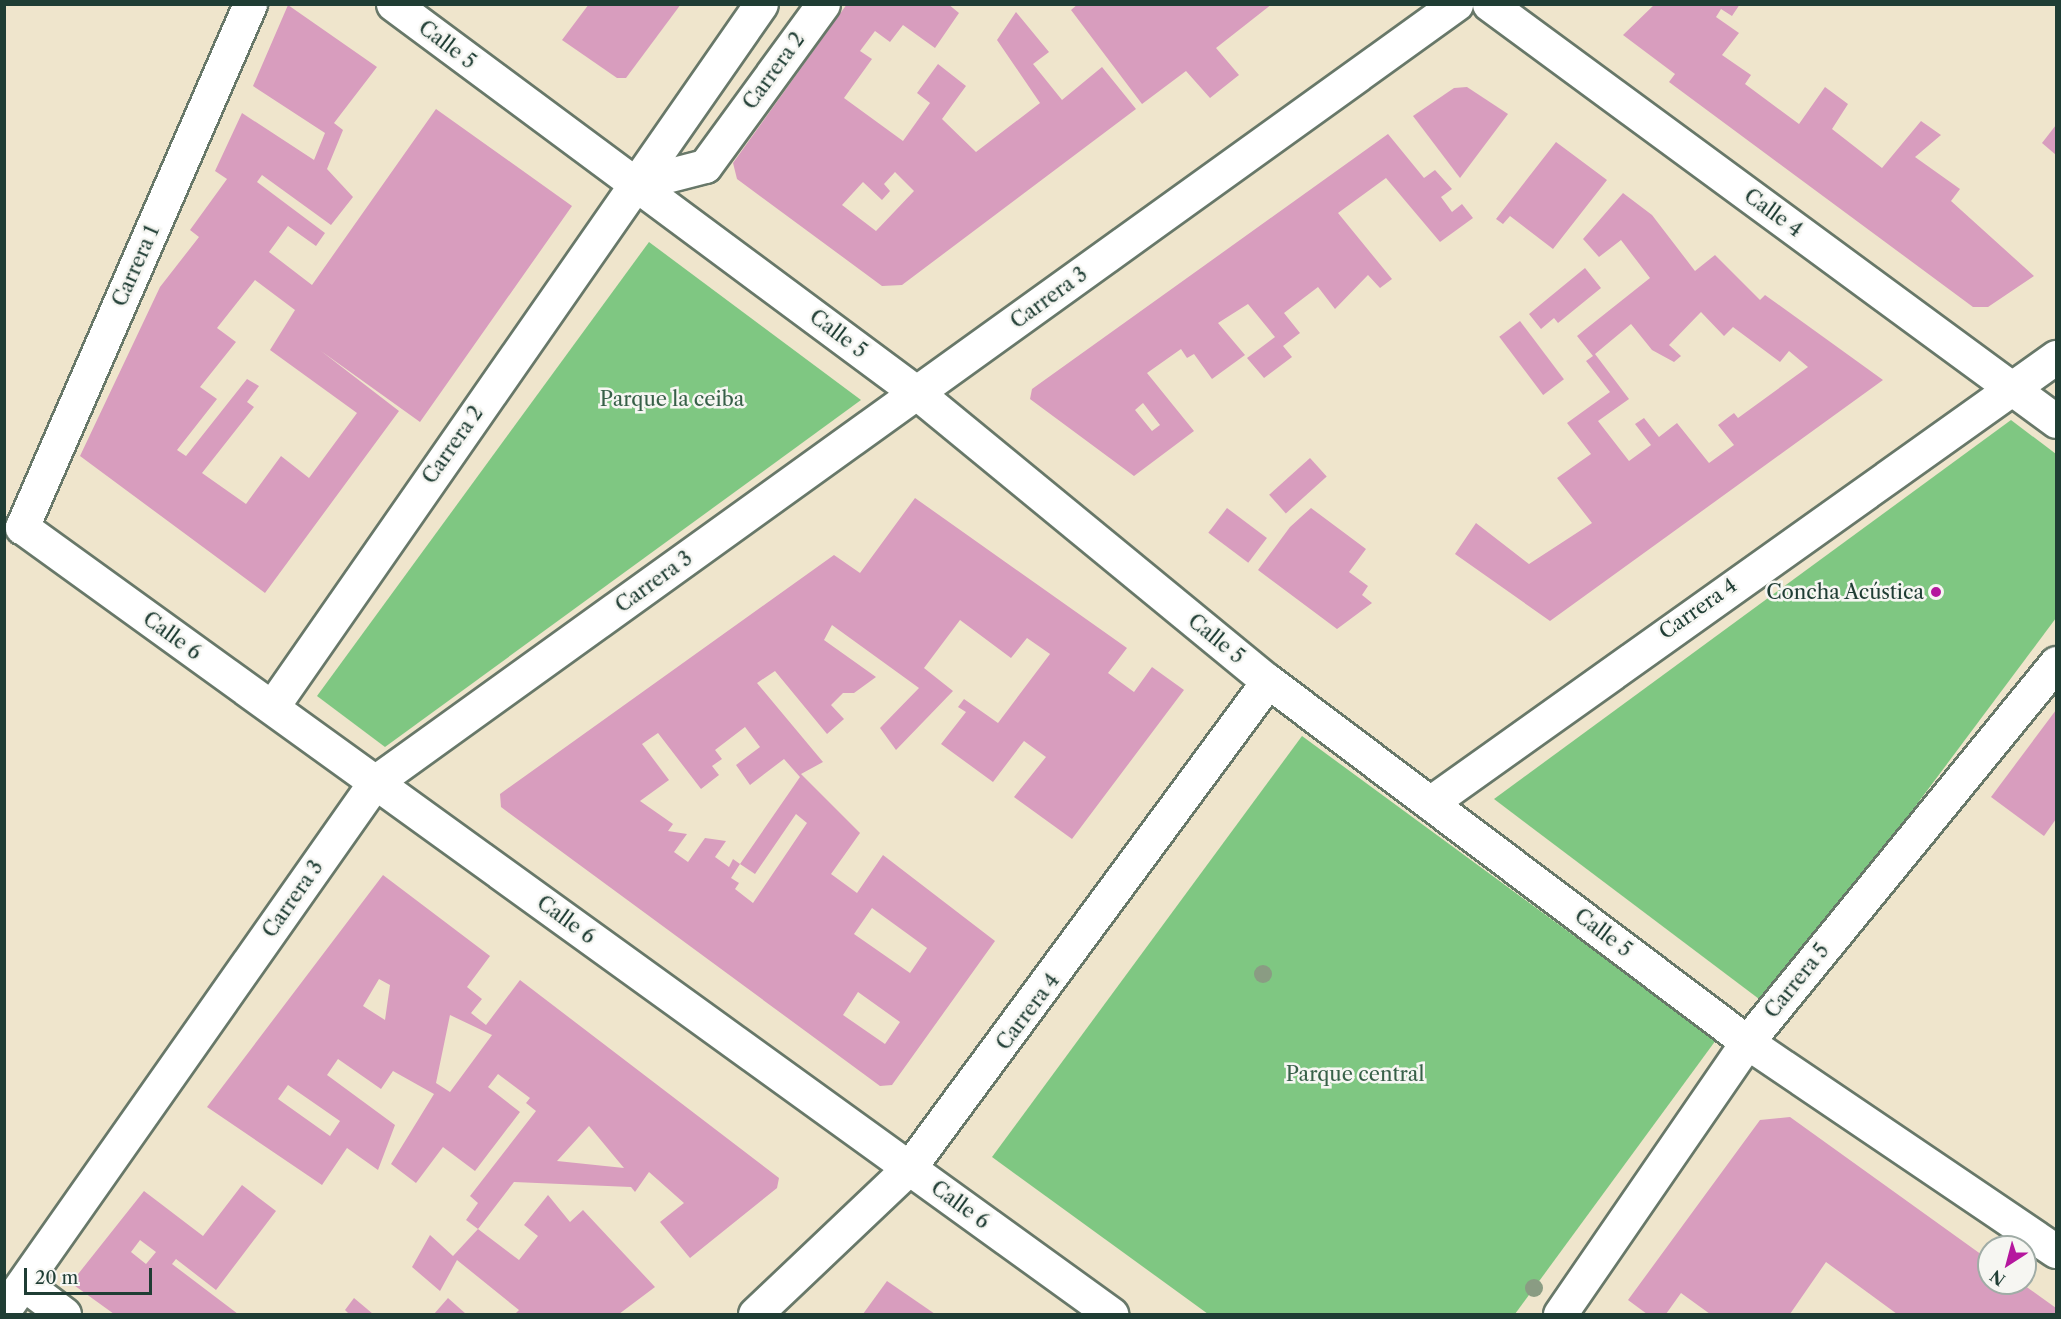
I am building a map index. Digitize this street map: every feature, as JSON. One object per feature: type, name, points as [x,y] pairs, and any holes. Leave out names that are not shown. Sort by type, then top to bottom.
[{"type":"street","name":"Carrera 1","points":[[22,526],[249,4]]},
{"type":"street","name":"Calle 5","points":[[393,4],[917,393],[1268,681],[1747,1042],[2056,1251]]},
{"type":"street","name":"Carrera 2","points":[[272,707],[761,4]]},
{"type":"street","name":"Carrera 2","points":[[635,184],[705,165],[823,4]]},
{"type":"street","name":"Carrera 3","points":[[4,1310],[375,782],[1456,4]]},
{"type":"street","name":"Calle 4","points":[[1489,4],[2056,421]]},
{"type":"street","name":"Carrera 4","points":[[1430,803],[2056,357]]},
{"type":"street","name":"Calle 6","points":[[22,526],[1110,1314]]},
{"type":"street","name":"Carrera 5","points":[[1560,1314],[1747,1042],[2056,663]]},
{"type":"street","name":"Carrera 4","points":[[755,1314],[909,1168],[1268,681]]},
{"type":"street","points":[[24,1284],[64,1314]]},
{"type":"green space","name":"Parque la ceiba","points":[[649,242],[861,400],[385,747],[317,696]]},
{"type":"green space","points":[[2011,420],[2056,454],[2056,618],[1767,1005],[1494,799]]},
{"type":"green space","name":"Parque central","points":[[1302,736],[1716,1040],[1515,1314],[1208,1314],[992,1157]]},
{"type":"building","points":[[589,4],[681,4],[626,78],[617,78],[562,40]]},
{"type":"building","points":[[847,4],[948,4],[959,13],[935,48],[903,25],[890,42],[875,31],[860,51],[872,59],[844,98],[903,141],[930,103],[917,93],[938,64],[966,86],[942,119],[976,152],[1040,103],[997,40],[1016,12],[1049,52],[1033,64],[1062,100],[1102,67],[1136,109],[902,285],[882,286],[737,179],[733,163]],"holes":[[[895,172],[914,191],[876,231],[842,205],[863,182],[882,200],[890,191],[884,184]]]},
{"type":"building","points":[[1078,4],[1272,4],[1216,48],[1239,75],[1210,98],[1186,71],[1142,104],[1071,10]]},
{"type":"building","points":[[1655,4],[1740,4],[1732,16],[1721,9],[1716,17],[1739,33],[1722,55],[1751,75],[1745,84],[1799,124],[1825,87],[1848,104],[1832,129],[1882,168],[1921,121],[1941,135],[1915,157],[1960,189],[1951,201],[2034,276],[1988,307],[1973,307],[1669,82],[1675,74],[1623,35]]},
{"type":"building","points":[[288,5],[377,67],[334,123],[343,130],[327,169],[353,197],[331,225],[262,175],[257,182],[325,233],[316,246],[288,226],[269,252],[312,285],[436,109],[572,206],[420,422],[321,351],[399,411],[265,593],[80,456],[160,287],[199,237],[190,230],[227,179],[215,171],[242,113],[314,160],[325,133],[253,86]],"holes":[[[255,280],[295,310],[270,350],[357,413],[309,478],[281,456],[246,504],[202,473],[254,407],[247,402],[259,386],[247,379],[186,456],[177,450],[217,399],[200,387],[236,342],[217,328]]]},
{"type":"building","points":[[1467,87],[1508,114],[1460,178],[1413,116],[1454,88]]},
{"type":"building","points":[[2056,125],[2056,155],[2042,143]]},
{"type":"building","points":[[1388,134],[1424,178],[1435,170],[1452,189],[1441,197],[1452,212],[1462,204],[1473,218],[1440,242],[1386,178],[1338,213],[1392,279],[1380,288],[1368,275],[1335,309],[1318,287],[1284,313],[1300,333],[1283,346],[1292,357],[1264,378],[1247,358],[1275,337],[1248,304],[1218,323],[1245,355],[1212,379],[1194,354],[1187,358],[1181,349],[1147,373],[1194,431],[1134,476],[1030,399],[1032,389]],"holes":[[[1143,403],[1160,425],[1152,431],[1135,410]]]},
{"type":"building","points":[[1556,142],[1607,180],[1553,249],[1510,216],[1503,224],[1496,219]]},
{"type":"building","points":[[1623,193],[1652,215],[1695,271],[1715,255],[1760,300],[1765,295],[1883,380],[1550,621],[1455,554],[1476,523],[1529,564],[1592,523],[1557,478],[1591,454],[1567,423],[1610,392],[1586,361],[1593,356],[1577,336],[1650,278],[1621,240],[1599,257],[1583,239]],"holes":[[[1701,312],[1724,336],[1733,327],[1780,362],[1789,351],[1808,367],[1738,418],[1734,413],[1718,425],[1734,445],[1709,463],[1677,423],[1659,437],[1644,418],[1635,424],[1651,445],[1629,461],[1598,421],[1629,399],[1595,354],[1631,324],[1652,350],[1674,362],[1681,356],[1669,345]]]},
{"type":"building","points":[[1585,268],[1601,288],[1558,323],[1554,318],[1541,329],[1529,314]]},
{"type":"building","points":[[1520,321],[1564,379],[1543,395],[1499,337]]},
{"type":"building","points":[[1310,458],[1327,477],[1286,513],[1269,495]]},
{"type":"building","points":[[915,498],[1127,648],[1108,673],[1134,692],[1152,667],[1184,690],[1072,839],[1014,797],[1046,757],[1024,741],[993,782],[941,744],[966,712],[958,707],[964,699],[998,723],[1050,654],[1027,638],[1011,658],[960,620],[924,668],[953,691],[896,750],[880,728],[919,688],[832,625],[824,640],[876,677],[854,693],[843,693],[831,705],[844,719],[827,734],[775,671],[757,683],[823,762],[801,774],[860,833],[831,874],[857,893],[883,855],[995,941],[892,1085],[880,1086],[501,807],[500,794],[834,555],[860,573]],"holes":[[[745,727],[760,747],[736,765],[750,785],[784,759],[800,777],[740,864],[733,859],[729,867],[715,857],[726,841],[705,838],[688,862],[674,852],[687,834],[668,831],[673,824],[640,801],[669,780],[642,744],[658,733],[701,789],[719,775],[712,766],[722,759],[715,750]],[[796,814],[807,823],[753,903],[735,889],[739,883],[731,878],[740,864],[755,874]],[[872,908],[927,948],[910,973],[854,934]],[[858,992],[900,1022],[885,1044],[843,1015]]]},
{"type":"building","points":[[1227,508],[1267,538],[1248,563],[1208,533]]},
{"type":"building","points":[[1311,508],[1366,549],[1349,572],[1368,586],[1362,595],[1372,603],[1337,629],[1258,570],[1290,527]]},
{"type":"building","points":[[2056,710],[2056,819],[2044,836],[1991,797]]},
{"type":"building","points":[[383,875],[490,956],[467,987],[482,999],[471,1013],[486,1025],[520,980],[779,1178],[777,1188],[690,1258],[660,1222],[684,1203],[649,1172],[635,1192],[631,1187],[514,1182],[478,1229],[466,1220],[478,1203],[470,1196],[536,1111],[526,1103],[530,1098],[498,1074],[488,1087],[520,1112],[475,1171],[443,1147],[416,1183],[391,1164],[434,1094],[393,1071],[381,1089],[338,1059],[327,1075],[395,1125],[378,1170],[347,1148],[322,1185],[207,1107]],"holes":[[[379,979],[390,985],[385,1020],[363,1006]],[[450,1015],[492,1035],[450,1092],[436,1083]],[[288,1085],[340,1121],[330,1136],[278,1099]],[[589,1126],[624,1168],[557,1161]]]},
{"type":"building","points":[[1790,1117],[1977,1251],[1977,1295],[2037,1294],[2056,1308],[2056,1314],[1897,1314],[1826,1262],[1790,1314],[1710,1314],[1681,1293],[1666,1314],[1647,1314],[1628,1300],[1760,1120]]},
{"type":"building","points":[[242,1185],[276,1211],[216,1290],[176,1259],[172,1264],[238,1314],[114,1314],[71,1283],[144,1191],[203,1236]],"holes":[[[140,1240],[156,1252],[146,1264],[131,1252]]]},
{"type":"building","points":[[548,1195],[570,1222],[583,1210],[655,1287],[619,1314],[515,1314],[519,1310],[457,1260],[440,1291],[412,1267],[430,1235],[453,1256],[478,1229],[519,1260],[538,1236],[524,1225]]},
{"type":"building","points":[[887,1281],[935,1314],[863,1314]]},
{"type":"building","points":[[354,1298],[373,1314],[349,1314],[345,1310]]},
{"type":"building","points":[[448,1298],[466,1314],[434,1314]]},
{"type":"place","name":"Concha Acústica","points":[[1936,592]]}]
